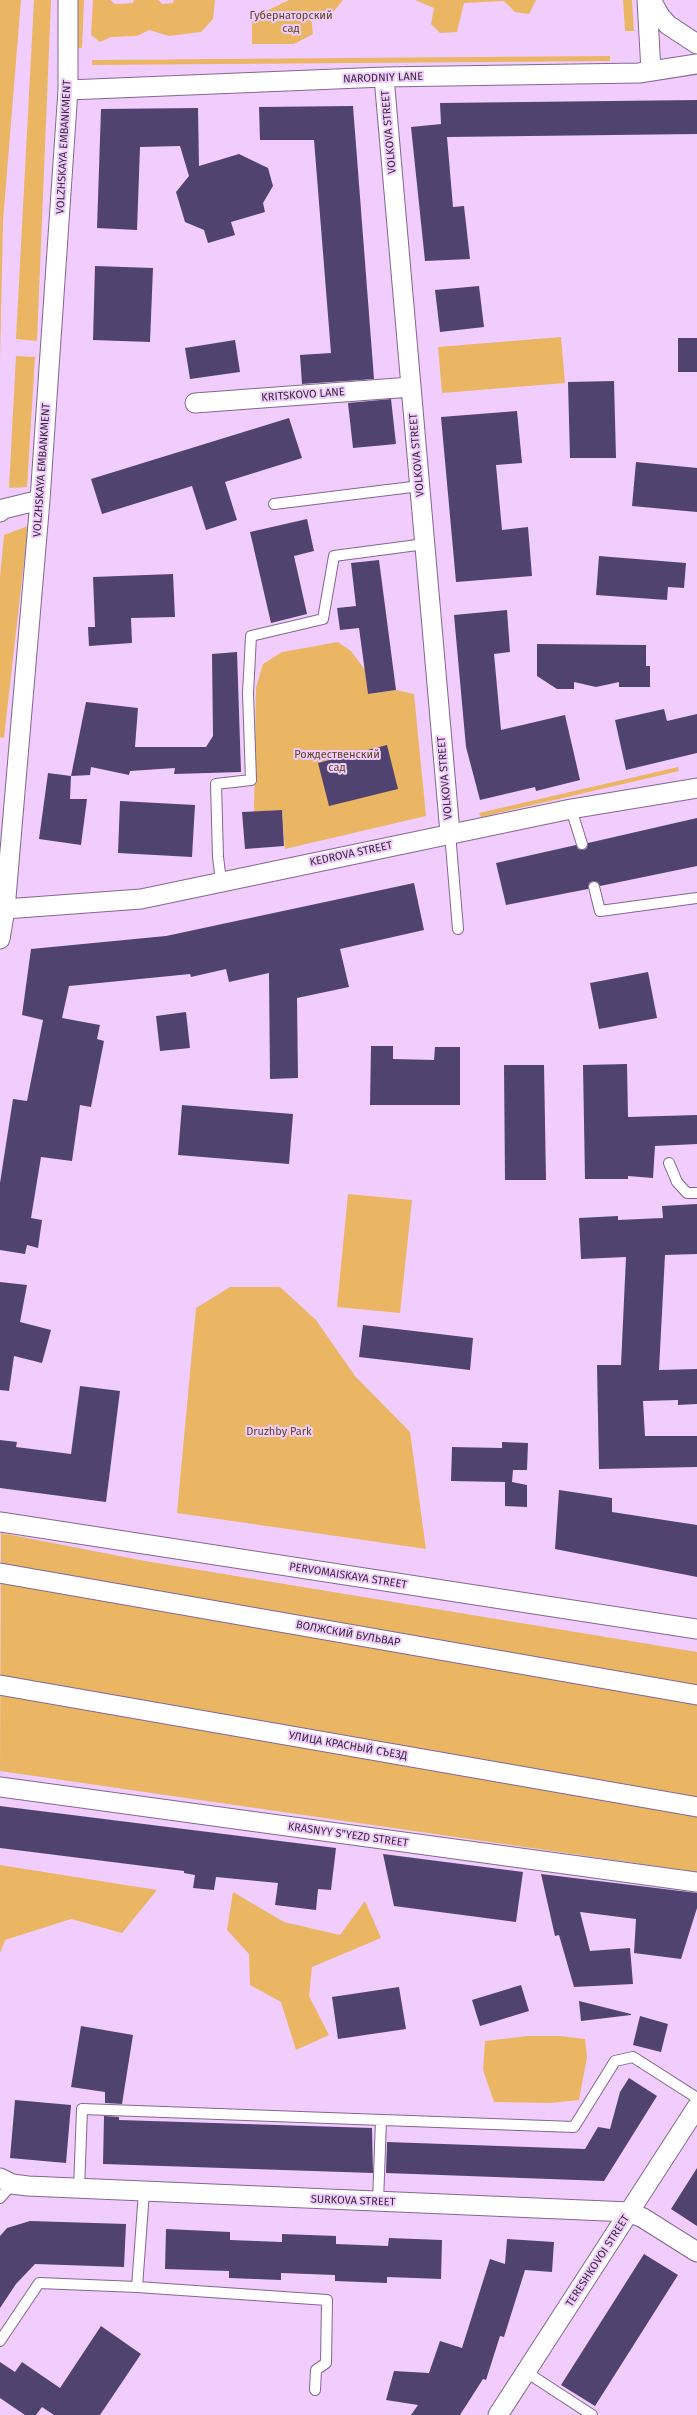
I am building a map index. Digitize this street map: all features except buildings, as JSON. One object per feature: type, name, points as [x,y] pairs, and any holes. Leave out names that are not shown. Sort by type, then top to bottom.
[{"type":"street","name":"VOLZHSKAYA EMBANKMENT","points":[[0,939],[4,909],[40,500],[68,90],[68,0]]},
{"type":"street","points":[[647,0],[652,71]]},
{"type":"street","points":[[650,0],[660,16],[668,25],[697,44]]},
{"type":"street","name":"NARODNIY LANE","points":[[68,90],[384,77],[639,73],[697,64]]},
{"type":"street","name":"VOLKOVA STREET","points":[[384,77],[450,833]]},
{"type":"street","name":"KRITSKOVO LANE","points":[[195,403],[411,387]]},
{"type":"street","points":[[0,512],[3,509],[40,500]]},
{"type":"street","name":"KEDROVA STREET","points":[[4,909],[141,899],[450,833],[571,809],[697,788]]},
{"type":"street","name":"PERVOMAISKAYA STREET","points":[[0,1522],[697,1629]]},
{"type":"street","name":"ВОЛЖСКИЙ БУЛЬВАР","points":[[0,1573],[697,1695]]},
{"type":"street","name":"УЛИЦА КРАСНЫЙ СЪЕЗД","points":[[0,1685],[697,1807]]},
{"type":"street","name":"KRASNYY S\"YEZD STREET","points":[[0,1787],[697,1882]]},
{"type":"street","name":"TERESHKOVOI STREET","points":[[498,2415],[697,2107]]},
{"type":"street","name":"SURKOVA STREET","points":[[6,2181],[79,2189],[629,2212],[643,2218],[697,2252]]},
{"type":"lane","points":[[274,504],[420,486]]},
{"type":"lane","points":[[221,881],[218,857],[216,784],[250,780],[248,693],[251,636],[323,619],[334,556],[425,544]]},
{"type":"lane","points":[[571,809],[582,844]]},
{"type":"lane","points":[[450,833],[458,929]]},
{"type":"lane","points":[[594,888],[600,911],[697,898]]},
{"type":"lane","points":[[669,1163],[677,1182],[687,1193],[697,1193]]},
{"type":"lane","points":[[79,2189],[82,2108],[574,2127],[615,2061],[633,2057],[697,2098]]},
{"type":"lane","points":[[378,2202],[381,2120]]},
{"type":"lane","points":[[0,2198],[6,2181]]},
{"type":"lane","points":[[137,2287],[144,2192]]},
{"type":"lane","points":[[0,2341],[39,2283],[137,2287],[327,2300],[326,2363],[316,2370],[315,2390]]},
{"type":"lane","points":[[526,2372],[592,2415]]},
{"type":"green space","points":[[0,0],[21,0],[3,221],[0,363]]},
{"type":"green space","points":[[34,0],[51,0],[37,341],[16,339]]},
{"type":"green space","points":[[78,0],[84,0],[82,48],[76,48]]},
{"type":"green space","points":[[93,0],[110,0],[115,4],[133,3],[134,0],[158,0],[162,4],[173,3],[174,0],[215,0],[213,19],[201,32],[169,36],[149,30],[137,36],[111,37],[100,42],[91,35]]},
{"type":"green space","name":"Губернаторский сад","points":[[289,0],[343,0],[334,11],[311,16],[313,34],[294,44],[252,44],[252,18]]},
{"type":"green space","points":[[415,0],[536,0],[529,14],[515,12],[504,1],[464,3],[457,32],[440,33],[431,24],[434,8]]},
{"type":"green space","points":[[623,0],[632,0],[634,31],[625,31]]},
{"type":"green space","points":[[610,56],[610,61],[92,65],[92,60]]},
{"type":"green space","points":[[561,337],[565,383],[442,393],[438,347]]},
{"type":"green space","points":[[16,356],[35,357],[27,487],[9,488]]},
{"type":"green space","points":[[28,526],[4,738],[0,737],[0,577],[4,535]]},
{"type":"green space","name":"Рождественский сад","points":[[338,642],[351,651],[365,670],[368,694],[396,690],[414,694],[426,816],[285,849],[282,810],[254,812],[256,688],[263,664],[282,652]]},
{"type":"green space","points":[[678,767],[679,771],[481,817],[479,813]]},
{"type":"green space","points":[[348,1194],[412,1200],[400,1313],[337,1307]]},
{"type":"green space","name":"Druzhby Park","points":[[230,1287],[280,1287],[316,1320],[355,1376],[410,1432],[426,1549],[177,1513],[196,1308]]},
{"type":"green space","points":[[1,1533],[145,1561],[697,1652],[697,1872],[0,1771]]},
{"type":"green space","points":[[0,1865],[157,1890],[122,1933],[71,1919],[5,1940],[0,1953]]},
{"type":"green space","points":[[233,1892],[284,1922],[340,1935],[365,1901],[381,1938],[312,1967],[309,1996],[329,2035],[296,2050],[281,2002],[250,1985],[249,1954],[227,1930]]},
{"type":"green space","points":[[528,2036],[559,2036],[585,2039],[587,2057],[579,2100],[550,2103],[494,2102],[483,2070],[485,2041]]}]
